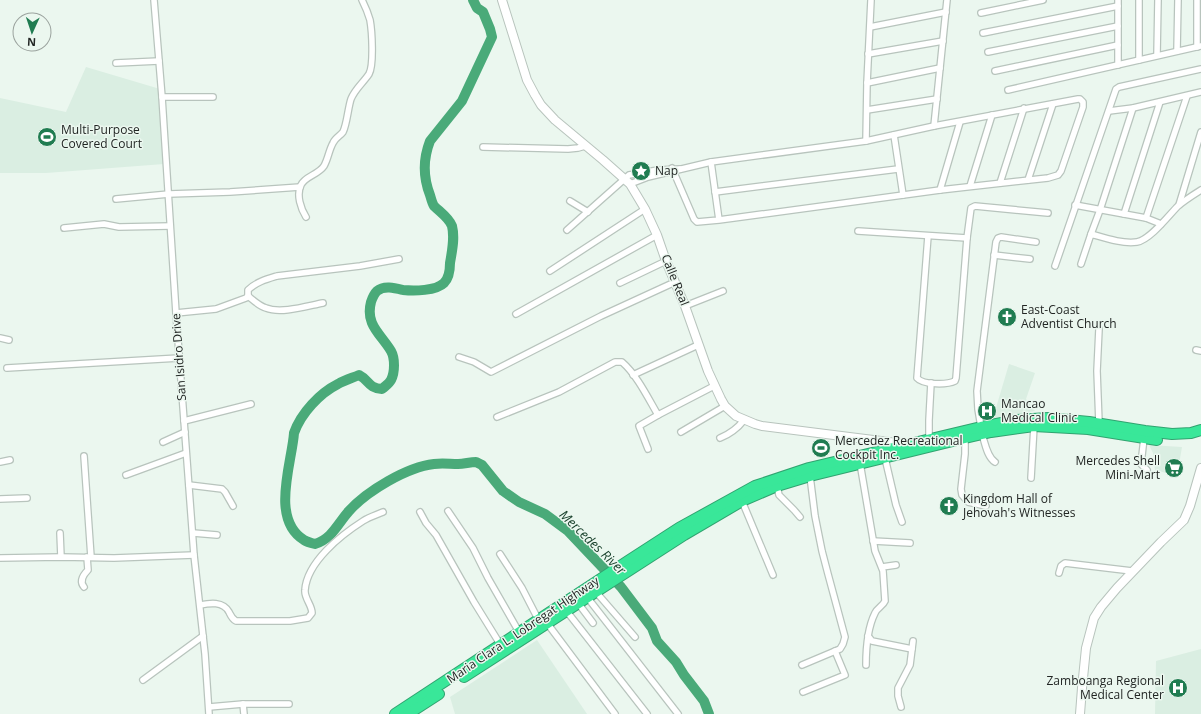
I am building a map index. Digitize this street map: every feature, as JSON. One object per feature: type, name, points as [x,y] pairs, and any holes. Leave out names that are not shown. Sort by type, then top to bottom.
[{"type":"highway","name":"Maria Clara L. Lobregat Highway","points":[[630,564],[742,501],[777,486],[860,463],[965,438],[981,430],[1016,420],[1048,418],[1099,423],[1172,434],[1191,433],[1201,430]]},
{"type":"highway","name":"Maria Clara L. Lobregat Highway","points":[[564,607],[578,603],[679,528],[755,486],[809,468],[929,439],[981,430],[1034,426],[1088,429],[1144,438],[1177,441],[1201,437]]},
{"type":"highway","name":"Maria Clara L. Lobregat Highway","points":[[408,714],[564,607],[594,590]]},
{"type":"highway","name":"Maria Clara L. Lobregat Highway","points":[[395,714],[519,632],[543,621]]},
{"type":"street","name":"San Isidro Drive","points":[[154,0],[169,194],[186,453],[209,714]]},
{"type":"street","points":[[306,217],[300,204],[300,187],[304,181],[319,172],[326,164],[332,143],[343,131],[355,90],[369,74],[371,69],[372,57],[370,20],[362,0]]},
{"type":"street","name":"Calle Real","points":[[502,0],[534,96],[555,120],[627,182],[645,209],[685,306],[714,386],[725,406],[736,416],[755,424],[907,444],[919,449]]},
{"type":"street","points":[[866,141],[871,0]]},
{"type":"street","points":[[934,126],[947,0]]},
{"type":"street","points":[[981,13],[1043,0]]},
{"type":"street","points":[[1139,0],[1139,60]]},
{"type":"street","points":[[1157,55],[1158,0]]},
{"type":"street","points":[[1177,51],[1178,0]]},
{"type":"street","points":[[1008,90],[1199,46],[1197,0]]},
{"type":"street","points":[[983,33],[1118,3],[1118,65]]},
{"type":"street","points":[[870,27],[946,12]]},
{"type":"street","points":[[988,52],[1118,26]]},
{"type":"street","points":[[868,54],[943,41]]},
{"type":"street","points":[[995,71],[1118,46]]},
{"type":"street","points":[[116,63],[159,61]]},
{"type":"street","points":[[867,83],[940,68]]},
{"type":"street","points":[[1055,266],[1116,89],[1201,69]]},
{"type":"street","points":[[1108,111],[1133,108],[1201,92]]},
{"type":"street","points":[[1146,218],[1187,96]]},
{"type":"street","points":[[162,97],[213,97]]},
{"type":"street","points":[[866,110],[937,99]]},
{"type":"street","points":[[567,230],[627,182],[638,180],[646,174],[711,162],[866,141],[1024,108],[1080,99],[1083,102],[1083,107],[1061,171],[1054,177],[970,186],[697,222],[695,221],[673,170]]},
{"type":"street","points":[[1124,214],[1160,102]]},
{"type":"street","points":[[1028,180],[1053,104]]},
{"type":"street","points":[[1000,183],[1024,108]]},
{"type":"street","points":[[1081,264],[1133,108]]},
{"type":"street","points":[[970,186],[992,115]]},
{"type":"street","points":[[940,190],[960,122]]},
{"type":"street","points":[[1179,206],[1201,132]]},
{"type":"street","points":[[894,135],[903,195]]},
{"type":"street","points":[[483,147],[568,149],[585,146]]},
{"type":"street","points":[[711,162],[719,220]]},
{"type":"street","points":[[715,192],[898,169]]},
{"type":"street","points":[[116,199],[169,194],[300,187]]},
{"type":"street","points":[[1091,234],[1128,242],[1143,240],[1179,206],[1201,190]]},
{"type":"street","points":[[570,200],[588,212]]},
{"type":"street","points":[[1075,205],[1146,218],[1161,224]]},
{"type":"street","points":[[928,236],[917,375],[919,380],[932,383],[952,382],[955,381],[956,378],[967,238],[970,211],[972,207],[1048,212]]},
{"type":"street","points":[[550,271],[645,209]]},
{"type":"street","points":[[64,228],[104,224],[119,227],[170,226]]},
{"type":"street","points":[[858,231],[967,238]]},
{"type":"street","points":[[516,314],[657,235]]},
{"type":"street","points":[[995,462],[990,456],[981,430],[978,409],[978,391],[996,242],[998,238],[1001,237],[1036,242]]},
{"type":"street","points":[[994,255],[1030,259]]},
{"type":"street","points":[[248,296],[248,290],[250,288],[266,279],[277,276],[360,266],[399,259]]},
{"type":"street","points":[[620,283],[666,261]]},
{"type":"street","points":[[459,357],[474,362],[489,372],[493,371],[601,316],[675,282]]},
{"type":"street","points":[[685,306],[723,291]]},
{"type":"street","points":[[176,313],[216,310],[248,296]]},
{"type":"street","points":[[248,296],[259,304],[272,310],[283,310],[323,303]]},
{"type":"street","points":[[1099,329],[1099,423]]},
{"type":"street","points":[[0,338],[9,340]]},
{"type":"street","points":[[633,375],[698,345]]},
{"type":"street","points":[[7,368],[179,358]]},
{"type":"street","points":[[497,417],[559,392],[615,362],[622,362],[633,375],[658,415]]},
{"type":"street","points":[[929,439],[932,383]]},
{"type":"street","points":[[648,449],[639,426],[714,386]]},
{"type":"street","points":[[184,421],[251,404]]},
{"type":"street","points":[[681,432],[725,406]]},
{"type":"street","points":[[720,438],[733,432],[744,420]]},
{"type":"street","points":[[1031,478],[1034,426]]},
{"type":"street","points":[[163,442],[185,432]]},
{"type":"street","points":[[965,438],[962,495],[968,502],[986,506]]},
{"type":"street","points":[[1144,438],[1141,464],[1147,470]]},
{"type":"street","points":[[126,475],[186,453]]},
{"type":"street","points":[[84,456],[89,557],[88,570],[83,575],[82,585],[84,587]]},
{"type":"street","points":[[885,458],[896,505],[902,522]]},
{"type":"street","points":[[0,462],[10,460]]},
{"type":"street","points":[[860,463],[875,551],[882,568],[885,601],[874,614],[868,636],[866,665]]},
{"type":"street","points":[[1080,714],[1086,648],[1094,618],[1108,598],[1184,520],[1190,506],[1201,468]]},
{"type":"street","points":[[802,664],[840,649],[845,637],[822,551],[815,516],[810,476]]},
{"type":"street","points":[[189,485],[222,489],[233,506]]},
{"type":"street","points":[[777,486],[779,495],[800,518]]},
{"type":"street","points":[[0,499],[27,498]]},
{"type":"street","points":[[742,501],[774,575]]},
{"type":"street","points":[[448,511],[473,548],[488,578],[519,632]]},
{"type":"street","points":[[200,604],[222,604],[226,607],[232,619],[236,621],[290,621],[308,618],[312,613],[312,609],[305,593],[305,589],[310,572],[314,565],[324,552],[353,528],[364,520],[383,512]]},
{"type":"street","points":[[420,512],[426,523],[436,535],[500,644]]},
{"type":"street","points":[[60,533],[61,557]]},
{"type":"street","points":[[193,533],[217,535]]},
{"type":"street","points":[[873,541],[910,543]]},
{"type":"street","points":[[500,554],[543,621],[615,714]]},
{"type":"street","points":[[0,558],[114,558],[194,555]]},
{"type":"street","points":[[1059,572],[1061,566],[1065,563],[1132,572]]},
{"type":"street","points":[[882,568],[896,565]]},
{"type":"street","points":[[594,590],[635,637]]},
{"type":"street","points":[[594,590],[678,714]]},
{"type":"street","points":[[578,603],[593,623]]},
{"type":"street","points":[[564,607],[647,714]]},
{"type":"street","points":[[142,680],[203,636]]},
{"type":"street","points":[[868,636],[870,640],[877,643],[912,649]]},
{"type":"street","points":[[901,707],[898,696],[898,688],[910,665],[913,641]]},
{"type":"street","points":[[803,692],[845,675],[835,651]]},
{"type":"street","points":[[209,707],[243,704],[289,704]]},
{"type":"street","points":[[243,704],[244,714]]},
{"type":"shaded area","points":[[86,67],[160,89],[164,164],[46,173],[0,173],[0,98],[66,112]]},
{"type":"shaded area","points":[[1009,364],[1035,373],[1026,399],[1035,411],[993,418]]},
{"type":"shaded area","points":[[1149,445],[1182,447],[1177,476],[1155,470],[1153,453]]},
{"type":"shaded area","points":[[537,640],[587,714],[455,714],[450,697]]},
{"type":"shaded area","name":"Zamboanga Regional Medical Center","points":[[1201,649],[1201,714],[1155,714],[1156,661]]},
{"type":"waterway","name":"Mercedes River","points":[[473,0],[477,8],[483,12],[492,37],[462,101],[430,141],[425,161],[426,182],[434,206],[447,218],[452,226],[453,244],[448,276],[446,281],[436,288],[419,290],[383,288],[375,294],[371,302],[370,317],[375,329],[391,351],[394,365],[391,380],[382,389],[374,387],[359,375],[348,379],[331,388],[318,398],[306,411],[294,433],[287,475],[285,505],[288,519],[294,531],[304,540],[315,544],[321,542],[330,535],[357,503],[388,481],[423,466],[476,462],[482,465],[503,491],[519,502],[545,514],[568,531],[621,587],[652,628],[657,641],[676,662],[704,701],[709,714]]},
{"type":"place","name":"Multi-Purpose Covered Court","points":[[47,137]]},
{"type":"place","name":"Nap","points":[[641,171]]},
{"type":"place","name":"East-Coast Adventist Church","points":[[1007,317]]},
{"type":"place","name":"Mancao Medical Clinic","points":[[987,411]]},
{"type":"place","name":"Mercedez Recreational Cockpit Inc.","points":[[821,448]]},
{"type":"place","name":"Mercedes Shell Mini-Mart","points":[[1174,468]]},
{"type":"place","name":"Kingdom Hall of Jehovah's Witnesses","points":[[949,506]]},
{"type":"place","name":"Zamboanga Regional Medical Center","points":[[1178,688]]}]
